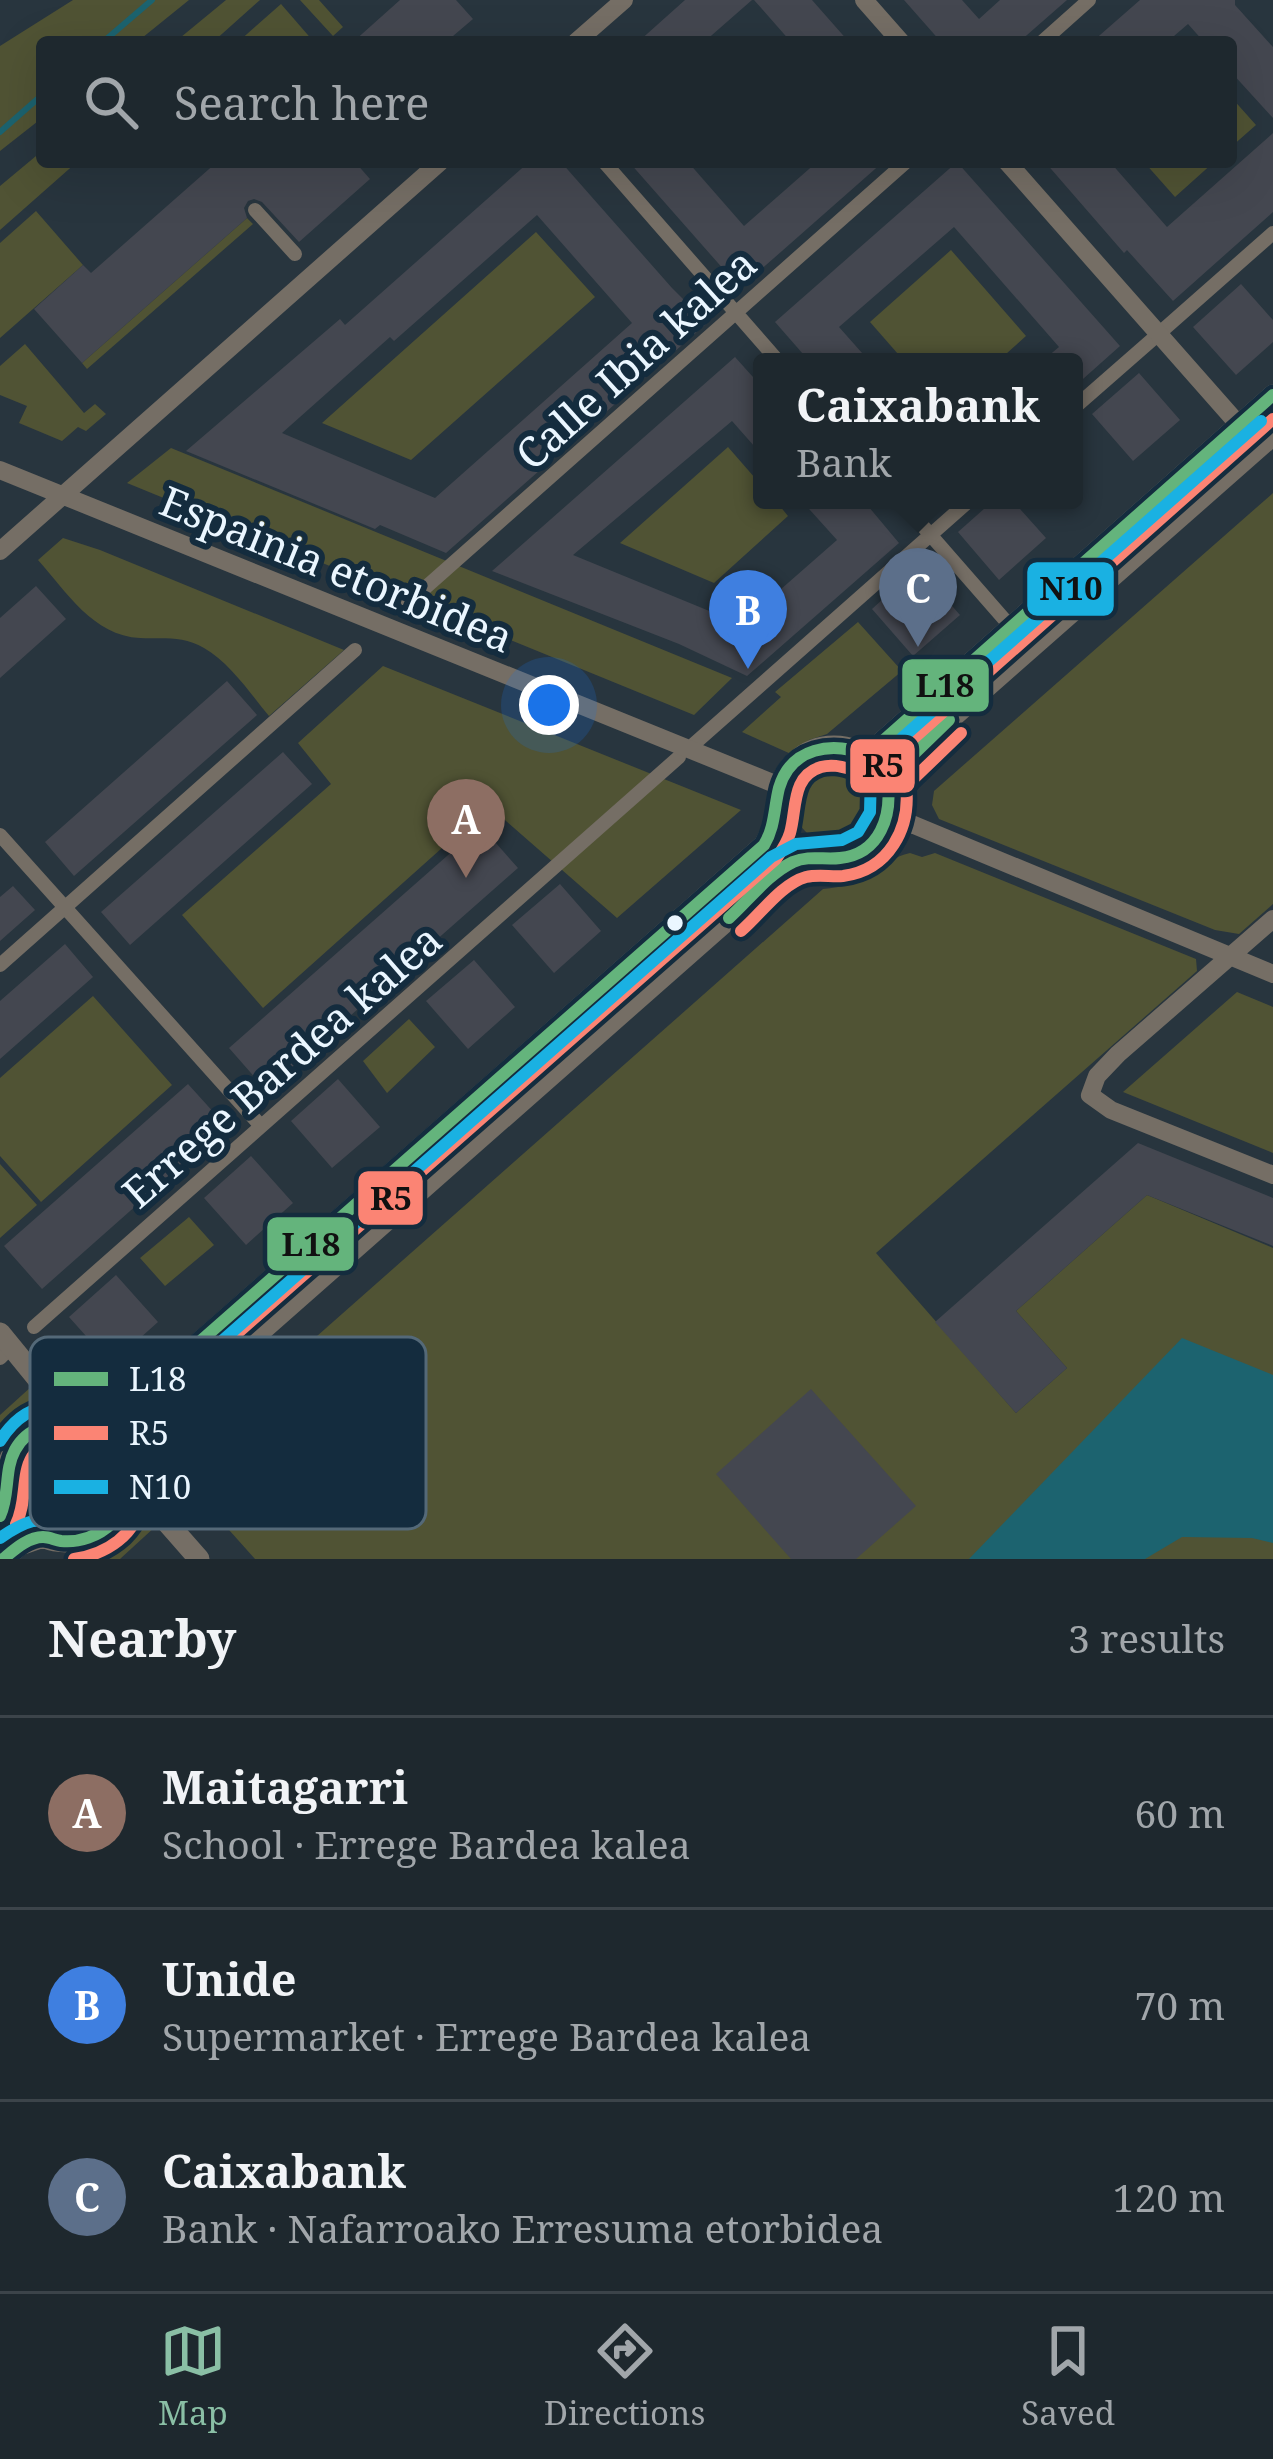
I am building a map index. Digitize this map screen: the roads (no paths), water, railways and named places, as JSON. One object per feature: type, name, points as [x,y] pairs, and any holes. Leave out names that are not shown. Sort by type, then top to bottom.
[{"type":"street","points":[[583,36],[624,0]]},
{"type":"street","points":[[864,0],[896,36]]},
{"type":"street","points":[[1049,36],[1089,0]]},
{"type":"street","points":[[0,551],[433,168]]},
{"type":"street","points":[[609,168],[771,353]]},
{"type":"street","name":"Calle Ibia kalea","points":[[408,603],[899,168]]},
{"type":"street","points":[[1012,168],[1239,425]]},
{"type":"street","points":[[255,210],[295,254]]},
{"type":"street","points":[[1083,400],[1273,233]]},
{"type":"street","points":[[867,755],[1273,395]]},
{"type":"street","points":[[887,780],[915,750],[1273,435]]},
{"type":"street","name":"Espainia etorbidea","points":[[0,470],[780,786]]},
{"type":"street","points":[[908,509],[1011,626]]},
{"type":"street","points":[[694,744],[960,509]]},
{"type":"street","points":[[0,965],[356,650]]},
{"type":"street","points":[[205,1337],[764,845],[776,825],[780,786],[800,757],[815,748],[851,747],[879,766],[887,780],[891,808],[878,838],[845,858],[821,856],[782,871],[254,1337]]},
{"type":"street","name":"Errege Bardea kalea","points":[[14,1341],[679,757]]},
{"type":"street","points":[[778,810],[796,844],[821,856]]},
{"type":"street","points":[[888,821],[914,825],[1273,974]]},
{"type":"street","points":[[0,836],[261,1126]]},
{"type":"street","points":[[1273,919],[1120,1052],[1097,1076],[1090,1094],[1111,1110],[1273,1175]]},
{"type":"street","points":[[30,1432],[12,1456],[4,1490],[20,1520],[30,1527]]},
{"type":"street","points":[[34,1529],[59,1546]]},
{"type":"street","points":[[3,1559],[20,1545],[59,1546],[103,1529]]},
{"type":"street","points":[[173,1529],[199,1559]]},
{"type":"water","points":[[1182,1338],[1273,1375],[1273,1543],[1252,1538],[1182,1537],[1145,1559],[969,1559]]},
{"type":"waterway","points":[[110,36],[152,0]]},
{"type":"waterway","points":[[0,132],[36,100]]},
{"type":"place","name":"Caixabank","points":[[918,647]]},
{"type":"place","name":"Unide","points":[[748,669]]},
{"type":"place","name":"Maitagarri","points":[[466,878]]}]
